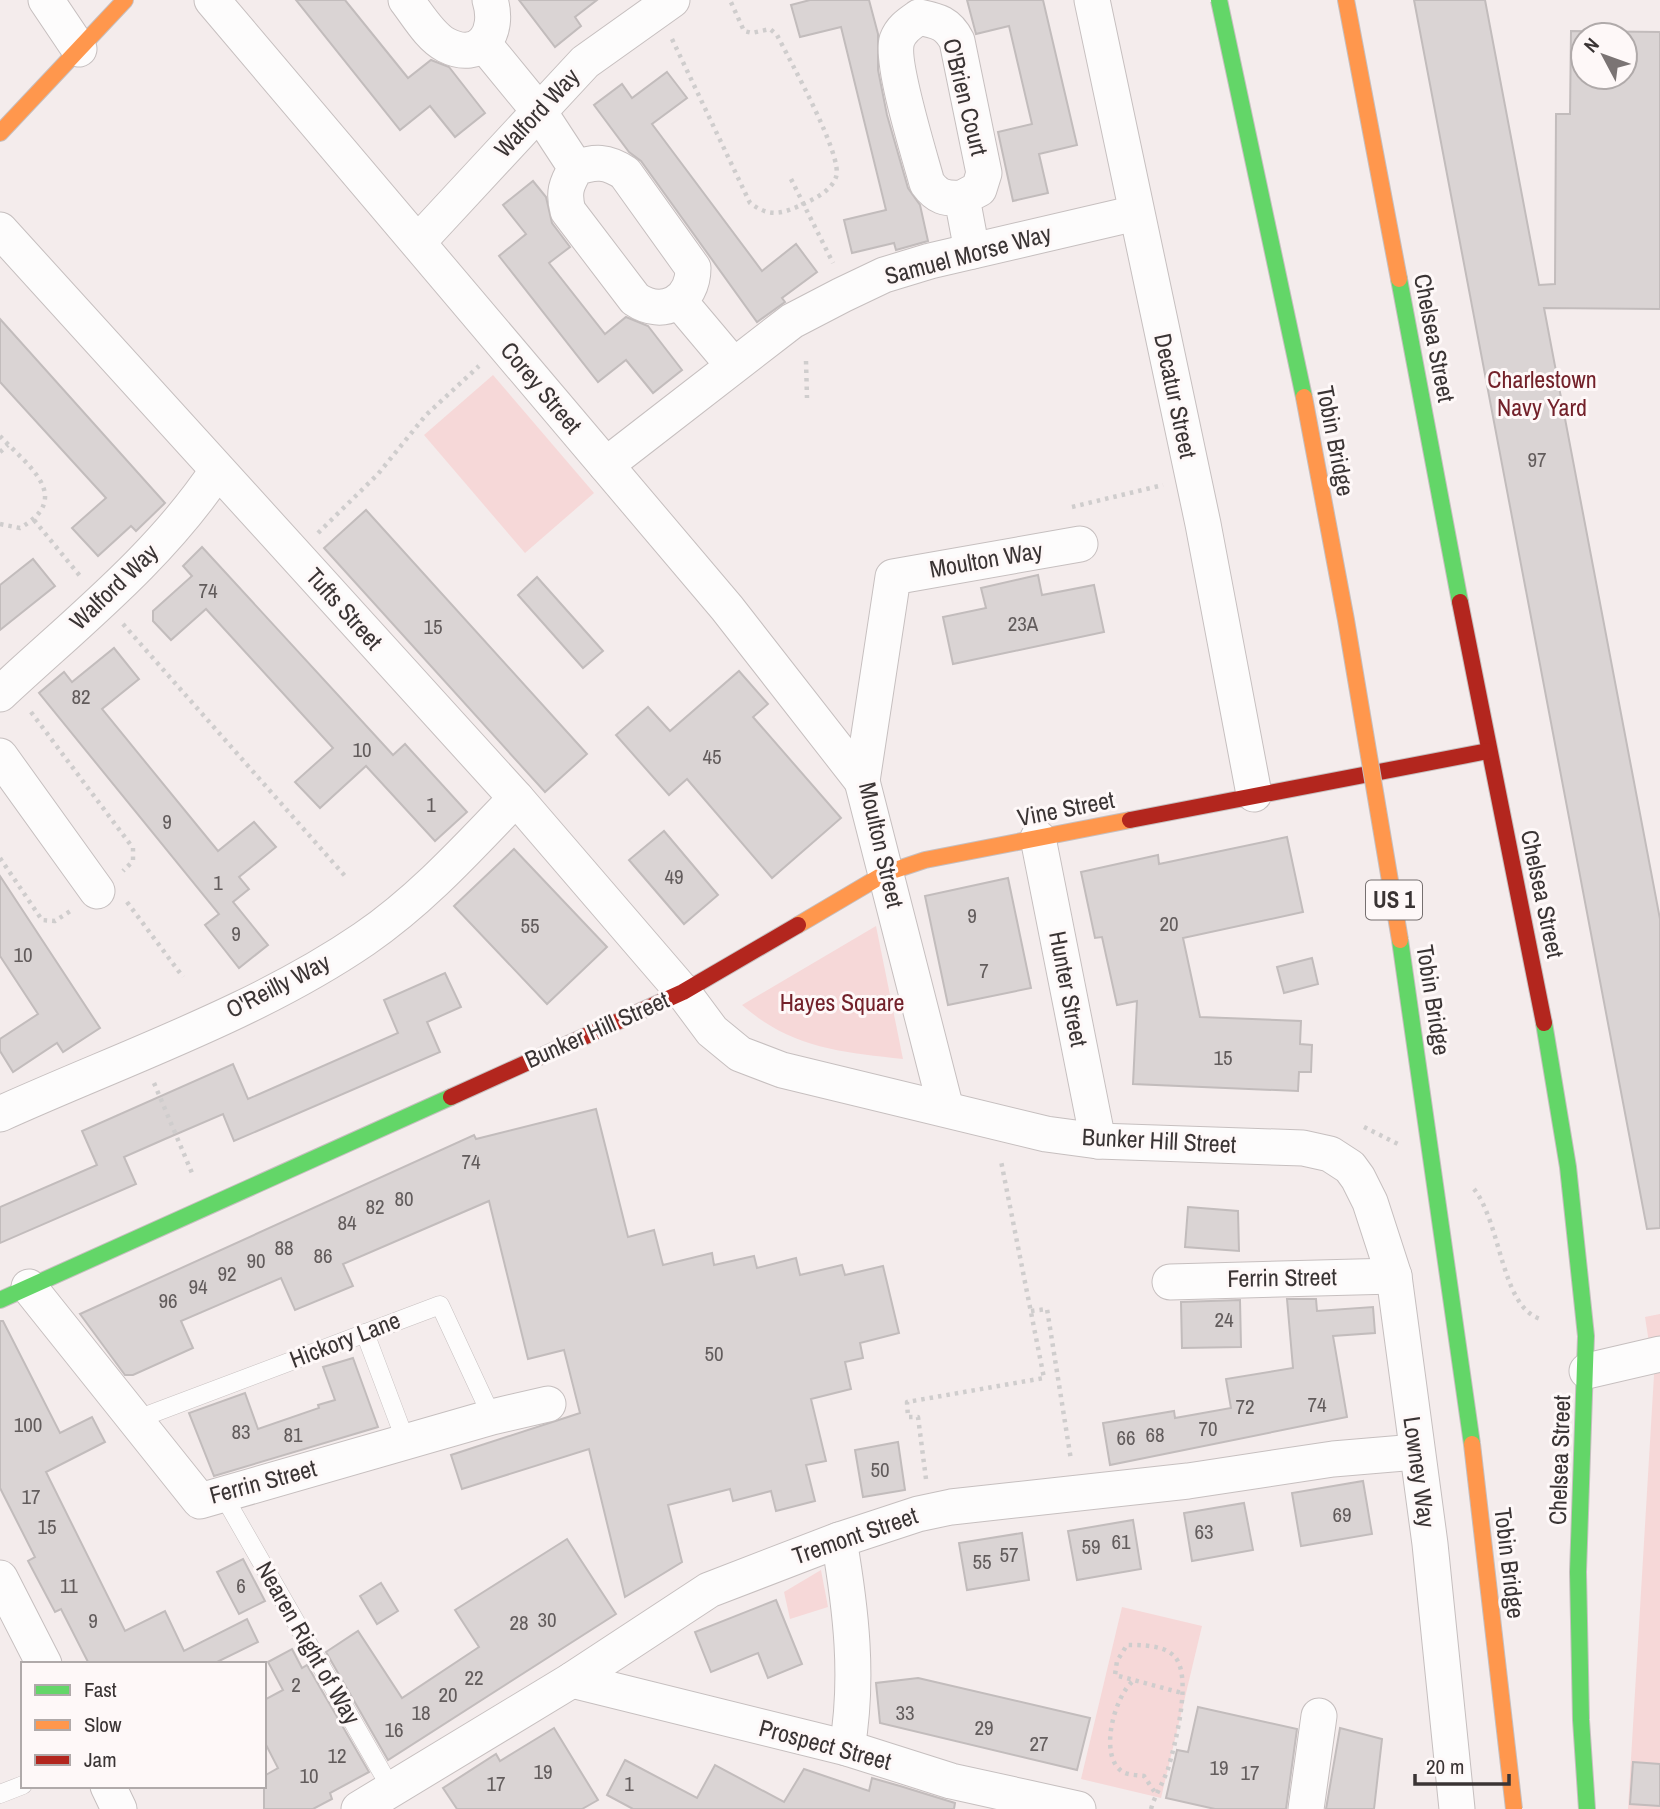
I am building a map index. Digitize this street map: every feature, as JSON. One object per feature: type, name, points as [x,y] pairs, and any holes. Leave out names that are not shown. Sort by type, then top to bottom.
[{"type":"main road","points":[[0,133],[125,0]]},
{"type":"main road","name":"Tobin Bridge","points":[[1218,0],[1350,640],[1409,995],[1457,1336]]},
{"type":"main road","name":"Tobin Bridge","points":[[1218,0],[1314,449],[1410,999],[1448,1263],[1514,1809]]},
{"type":"main road","name":"Chelsea Street","points":[[1346,0],[1488,751],[1536,974],[1579,1253],[1587,1371],[1578,1572],[1581,1720],[1587,1809]]},
{"type":"main road","name":"Vine Street","points":[[683,992],[886,873],[925,860],[1254,794],[1488,751]]},
{"type":"main road","name":"Bunker Hill Street","points":[[14,1294],[683,992]]},
{"type":"street","points":[[46,0],[79,49]]},
{"type":"street","name":"Corey Street","points":[[212,0],[727,608],[862,782]]},
{"type":"street","points":[[409,1],[443,44],[462,50],[483,43],[494,27],[490,0]]},
{"type":"street","name":"Decatur Street","points":[[1091,0],[1203,524],[1254,794]]},
{"type":"street","name":"O'Brien Court","points":[[917,9],[940,21],[951,30],[957,41],[984,173],[979,189],[962,198],[948,199],[936,195],[927,184],[897,64],[897,41],[917,9]]},
{"type":"street","name":"Walford Way","points":[[418,242],[538,110],[586,62],[670,15]]},
{"type":"street","points":[[483,43],[538,110],[576,168]]},
{"type":"street","points":[[593,162],[612,165],[625,173],[693,268],[693,283],[680,302],[665,309],[646,307],[635,299],[568,211],[566,184],[576,168],[593,162]]},
{"type":"street","points":[[962,198],[972,251]]},
{"type":"street","name":"Samuel Morse Way","points":[[606,465],[792,321],[848,292],[884,275],[972,251],[1136,213]]},
{"type":"street","name":"Tufts Street","points":[[0,230],[516,798],[683,992]]},
{"type":"street","points":[[680,302],[733,365]]},
{"type":"street","name":"Walford Way","points":[[0,694],[162,541],[195,504],[217,471]]},
{"type":"street","name":"Moulton Way","points":[[893,577],[1080,544]]},
{"type":"street","name":"Moulton Street","points":[[893,577],[862,782],[946,1109]]},
{"type":"street","points":[[0,756],[108,891]]},
{"type":"street","name":"O'Reilly Way","points":[[0,1114],[308,974],[364,939],[413,902],[516,798]]},
{"type":"street","name":"Hunter Street","points":[[1038,838],[1098,1141]]},
{"type":"street","name":"Bunker Hill Street","points":[[683,992],[712,1031],[740,1054],[782,1070],[1046,1134],[1098,1141],[1282,1146],[1314,1149],[1330,1154]]},
{"type":"street","name":"Lowney Way","points":[[1330,1154],[1350,1167],[1363,1185],[1394,1276],[1430,1544],[1457,1809]]},
{"type":"street","name":"Ferrin Street","points":[[1170,1282],[1394,1276]]},
{"type":"street","name":"Ferrin Street","points":[[14,1294],[135,1420],[200,1501],[492,1417],[548,1404]]},
{"type":"street","points":[[1587,1371],[1660,1354]]},
{"type":"street","name":"Tremont Street","points":[[359,1809],[572,1680],[709,1590],[839,1540],[918,1514],[951,1507],[1188,1481],[1333,1459],[1416,1452]]},
{"type":"street","points":[[839,1540],[850,1604],[853,1711],[847,1748]]},
{"type":"street","points":[[0,1578],[43,1662]]},
{"type":"street","name":"Prospect Street","points":[[572,1680],[847,1748],[951,1781],[1079,1809]]},
{"type":"street","points":[[1306,1809],[1319,1717]]},
{"type":"street","points":[[109,1788],[119,1809]]},
{"type":"lane","name":"Hickory Lane","points":[[135,1420],[440,1305],[492,1417]]},
{"type":"lane","points":[[365,1333],[406,1442]]},
{"type":"lane","name":"Nearen Right of Way","points":[[223,1495],[392,1790]]},
{"type":"lane","points":[[0,1794],[21,1785]]},
{"type":"path","points":[[670,15],[750,203],[770,214],[781,214],[827,190],[836,179],[836,156],[776,32],[767,29],[752,33],[744,31],[730,0]]},
{"type":"path","points":[[791,179],[848,292]]},
{"type":"path","points":[[295,556],[378,474],[426,415],[488,359]]},
{"type":"path","points":[[806,361],[807,398]]},
{"type":"path","points":[[0,436],[43,484],[43,508],[34,520],[20,528],[0,524]]},
{"type":"path","points":[[0,452],[8,445]]},
{"type":"path","points":[[1072,507],[1166,485]]},
{"type":"path","points":[[34,520],[101,600],[345,876]]},
{"type":"path","points":[[108,891],[183,977]]},
{"type":"path","points":[[150,1074],[192,1173]]},
{"type":"path","points":[[927,1487],[918,1417],[908,1417],[906,1402],[1044,1378],[1001,1161]]},
{"type":"path","points":[[1030,1311],[1047,1309],[1073,1471]]},
{"type":"path","points":[[1151,1809],[1167,1770],[1181,1714],[1182,1693],[1183,1671],[1176,1657],[1166,1650],[1127,1645],[1117,1661],[1115,1675],[1132,1682],[1182,1693]]},
{"type":"path","points":[[1132,1682],[1123,1690],[1114,1707],[1112,1748],[1116,1765],[1123,1772],[1144,1776],[1156,1794]]},
{"type":"green space","points":[[493,375],[594,493],[525,553],[424,435]]},
{"type":"green space","name":"Hayes Square","points":[[876,926],[903,1059],[818,1046],[779,1031],[742,1005]]},
{"type":"green space","points":[[1660,1314],[1660,1809],[1628,1809],[1654,1375],[1645,1317]]},
{"type":"green space","points":[[821,1570],[828,1607],[790,1619],[784,1592]]},
{"type":"green space","points":[[1122,1607],[1202,1626],[1161,1798],[1081,1779]]},
{"type":"building","points":[[296,0],[345,0],[408,78],[431,60],[449,67],[485,113],[455,137],[430,106],[400,130]]},
{"type":"building","points":[[519,0],[597,0],[575,17],[581,26],[555,47]]},
{"type":"building","points":[[810,0],[869,0],[878,34],[878,70],[887,115],[908,188],[920,205],[928,241],[896,250],[894,243],[852,253],[844,220],[886,210],[841,27],[800,37],[791,5]]},
{"type":"building","points":[[967,0],[1043,0],[1077,145],[1039,154],[1048,193],[1013,201],[998,132],[1032,124],[1009,26],[976,34]]},
{"type":"building","name":"Charlestown Navy Yard","points":[[1414,0],[1485,0],[1539,285],[1555,284],[1556,114],[1570,114],[1570,91],[1639,91],[1639,32],[1660,32],[1660,309],[1544,308],[1660,919],[1660,1228],[1647,1229]]},
{"type":"building","points":[[667,72],[687,98],[652,124],[762,271],[796,244],[817,272],[782,298],[785,302],[757,322],[641,161],[629,152],[594,105],[622,84],[632,98]]},
{"type":"building","points":[[533,181],[546,197],[552,223],[570,247],[549,263],[605,334],[626,317],[648,326],[682,370],[653,393],[626,360],[598,382],[499,256],[526,234],[503,205]]},
{"type":"building","points":[[0,319],[165,503],[136,531],[131,526],[98,556],[72,528],[106,498],[0,382]]},
{"type":"building","points":[[366,510],[587,754],[545,792],[324,548]]},
{"type":"building","points":[[202,547],[393,755],[405,744],[467,812],[435,841],[366,766],[320,808],[295,782],[333,748],[206,609],[171,640],[153,621],[153,611],[192,576],[183,566]]},
{"type":"building","points":[[33,559],[55,586],[0,630],[0,585]]},
{"type":"building","points":[[1038,575],[1042,595],[1094,585],[1104,632],[953,664],[943,617],[986,608],[981,588]]},
{"type":"building","points":[[537,577],[603,651],[583,668],[518,595]]},
{"type":"building","points":[[114,648],[139,679],[102,709],[218,851],[254,822],[276,847],[239,877],[249,889],[233,902],[268,945],[239,968],[205,925],[219,914],[39,693],[64,672],[72,682]]},
{"type":"building","points":[[739,671],[768,704],[753,717],[841,818],[772,878],[687,779],[669,795],[616,735],[648,707],[670,731]]},
{"type":"building","points":[[664,831],[718,895],[684,924],[629,860]]},
{"type":"building","points":[[1287,837],[1303,912],[1183,938],[1200,1017],[1301,1021],[1300,1044],[1312,1045],[1311,1072],[1299,1072],[1298,1091],[1133,1084],[1137,1001],[1117,1005],[1102,937],[1095,938],[1081,872],[1158,855],[1159,864]]},
{"type":"building","points":[[514,849],[607,947],[547,1004],[454,906]]},
{"type":"building","points":[[0,876],[100,1028],[63,1052],[57,1043],[13,1072],[0,1051],[0,1039],[38,1014],[0,956]]},
{"type":"building","points":[[1008,878],[1031,988],[948,1005],[925,896]]},
{"type":"building","points":[[1312,958],[1318,984],[1284,993],[1277,967]]},
{"type":"building","points":[[445,973],[461,1007],[427,1022],[440,1052],[234,1141],[223,1114],[165,1139],[124,1157],[136,1184],[0,1243],[0,1207],[97,1165],[82,1131],[233,1064],[248,1099],[398,1033],[384,1000]]},
{"type":"building","points":[[596,1109],[628,1237],[654,1230],[663,1265],[712,1253],[714,1265],[754,1256],[757,1268],[796,1258],[800,1275],[842,1265],[845,1275],[883,1266],[899,1333],[860,1343],[863,1358],[845,1362],[851,1389],[811,1399],[826,1461],[806,1465],[815,1501],[776,1511],[771,1491],[733,1501],[730,1489],[668,1505],[682,1562],[625,1597],[589,1449],[462,1489],[451,1455],[580,1413],[564,1350],[528,1359],[489,1201],[343,1264],[353,1286],[295,1310],[281,1278],[181,1321],[193,1348],[133,1375],[125,1375],[80,1314],[474,1135],[476,1139]]},
{"type":"building","points":[[1188,1207],[1238,1211],[1239,1251],[1185,1247]]},
{"type":"building","points":[[1287,1299],[1316,1299],[1317,1311],[1373,1307],[1375,1333],[1333,1336],[1347,1417],[1110,1465],[1103,1423],[1174,1411],[1175,1418],[1231,1408],[1226,1379],[1293,1368]]},
{"type":"building","points":[[1240,1300],[1241,1347],[1182,1348],[1181,1302]]},
{"type":"building","points":[[0,1321],[3,1321],[60,1433],[92,1417],[105,1442],[46,1472],[125,1631],[165,1611],[184,1651],[247,1619],[258,1642],[217,1662],[88,1662],[61,1609],[55,1612],[28,1561],[35,1557],[0,1488]]},
{"type":"building","points":[[353,1358],[378,1427],[214,1476],[189,1413],[245,1393],[258,1429],[335,1400],[323,1367]]},
{"type":"building","points":[[898,1442],[905,1490],[863,1497],[855,1450]]},
{"type":"building","points":[[1363,1481],[1372,1534],[1301,1546],[1292,1493]]},
{"type":"building","points":[[1244,1503],[1253,1550],[1192,1561],[1184,1513]]},
{"type":"building","points":[[1133,1520],[1141,1569],[1077,1580],[1068,1531]]},
{"type":"building","points":[[1022,1533],[1029,1580],[967,1590],[959,1543]]},
{"type":"building","points":[[567,1539],[616,1614],[388,1760],[326,1652],[358,1631],[402,1698],[479,1647],[455,1610]]},
{"type":"building","points":[[243,1559],[265,1601],[239,1614],[217,1572]]},
{"type":"building","points":[[381,1583],[398,1611],[377,1624],[360,1596]]},
{"type":"building","points":[[776,1600],[802,1664],[768,1678],[758,1653],[711,1672],[695,1632]]},
{"type":"building","points":[[292,1649],[302,1668],[307,1665],[369,1772],[330,1793],[332,1799],[313,1809],[264,1809],[266,1775],[278,1768],[266,1745],[266,1699],[283,1690],[268,1662]]},
{"type":"building","points":[[918,1678],[1090,1718],[1077,1770],[880,1723],[876,1683]]},
{"type":"building","points":[[1198,1707],[1297,1729],[1286,1809],[1215,1809],[1166,1798],[1177,1750],[1188,1752]]},
{"type":"building","points":[[554,1728],[598,1800],[582,1809],[457,1809],[443,1788],[496,1754],[500,1761]]},
{"type":"building","points":[[1340,1728],[1382,1739],[1374,1809],[1326,1809]]},
{"type":"building","points":[[625,1760],[697,1798],[715,1765],[784,1802],[804,1769],[869,1791],[872,1778],[955,1803],[954,1809],[633,1809],[607,1795]]},
{"type":"building","points":[[1633,1762],[1660,1764],[1660,1806],[1630,1804]]},
{"type":"traffic: fast","points":[[1219,0],[1304,397]]},
{"type":"traffic: fast","points":[[1399,279],[1460,602]]},
{"type":"traffic: fast","points":[[1400,940],[1472,1444]]},
{"type":"traffic: fast","points":[[1544,1023],[1568,1167],[1586,1336],[1578,1572],[1581,1720],[1587,1809]]},
{"type":"traffic: fast","points":[[0,1300],[451,1097]]},
{"type":"traffic: slow","points":[[0,133],[125,0]]},
{"type":"traffic: slow","points":[[1346,0],[1399,279]]},
{"type":"traffic: slow","points":[[1304,397],[1346,620],[1400,940]]},
{"type":"traffic: slow","points":[[798,925],[886,873],[925,860],[1130,820]]},
{"type":"traffic: slow","points":[[1472,1444],[1514,1809]]},
{"type":"traffic: jam","points":[[1460,602],[1544,1023]]},
{"type":"traffic: jam","points":[[1130,820],[1488,751]]},
{"type":"traffic: jam","points":[[451,1097],[683,992],[798,925]]}]
